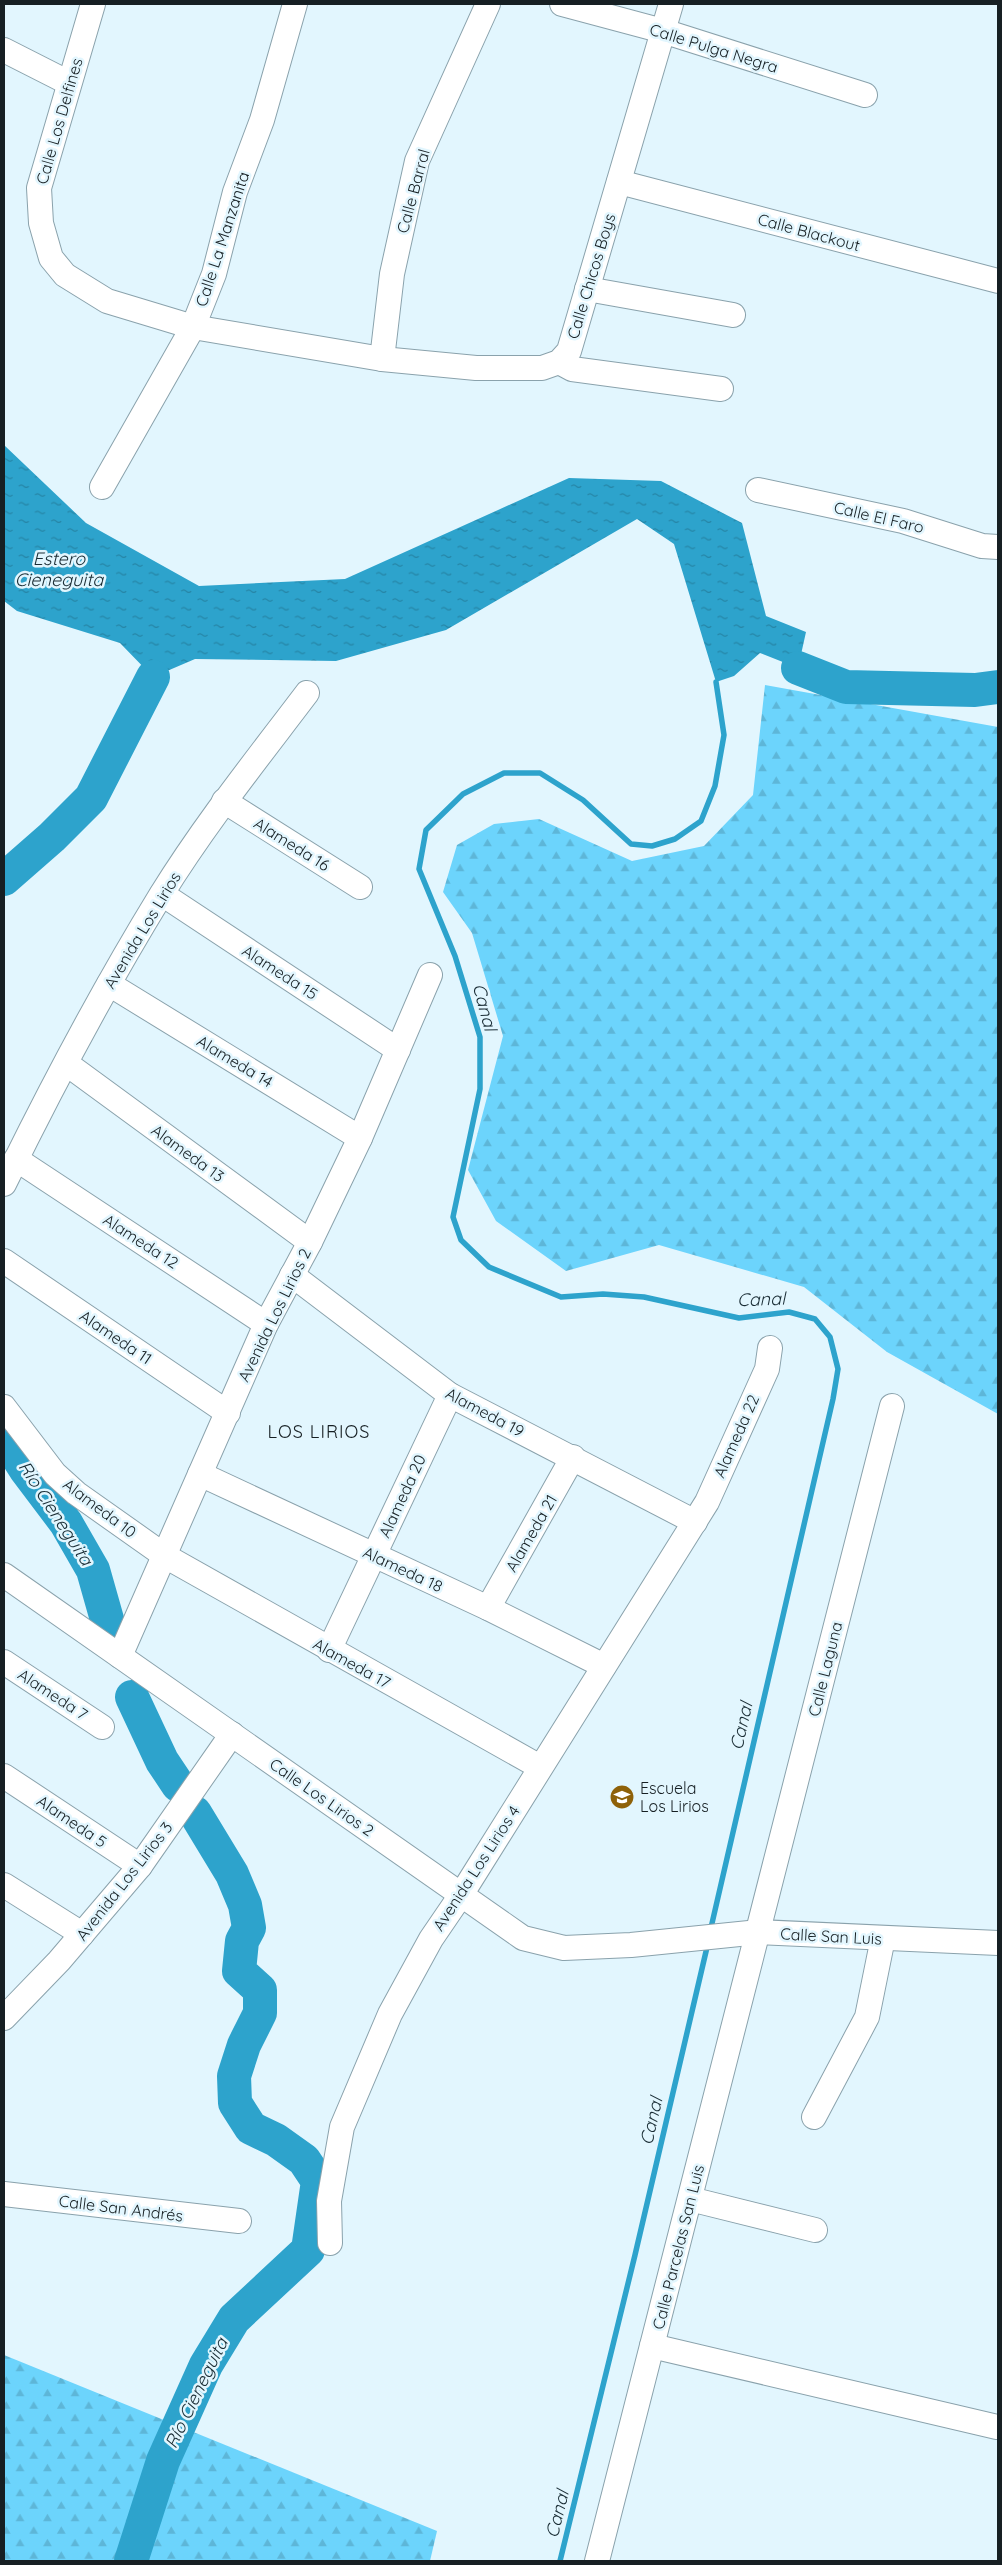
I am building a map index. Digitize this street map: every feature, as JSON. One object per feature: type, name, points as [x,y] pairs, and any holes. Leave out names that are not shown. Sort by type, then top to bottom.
[{"type":"street","name":"Calle Los Delfines","points":[[93,4],[39,188],[41,223],[51,258],[65,275],[107,300],[193,327]]},
{"type":"street","name":"Calle La Manzanita","points":[[102,487],[193,327],[214,274],[235,192],[262,120],[296,4]]},
{"type":"street","name":"Calle Barral","points":[[382,359],[392,274],[417,161],[488,4]]},
{"type":"street","name":"Calle Pulga Negra","points":[[562,4],[663,31],[864,95]]},
{"type":"street","name":"Calle Chicos Boys","points":[[559,362],[569,351],[671,4]]},
{"type":"street","points":[[4,50],[69,83]]},
{"type":"street","name":"Calle Blackout","points":[[619,182],[998,281]]},
{"type":"street","points":[[587,288],[733,315]]},
{"type":"street","points":[[193,327],[382,359],[476,368],[542,368],[559,362],[572,369],[722,389]]},
{"type":"street","name":"Calle El Faro","points":[[758,490],[903,520],[982,546],[998,547]]},
{"type":"street","name":"Avenida Los Lirios","points":[[4,1184],[109,984],[162,894],[224,801],[308,693]]},
{"type":"street","name":"Alameda 16","points":[[224,801],[360,887]]},
{"type":"street","name":"Alameda 15","points":[[162,894],[398,1050]]},
{"type":"street","name":"Avenida Los Lirios 2","points":[[120,1656],[266,1324],[310,1242],[360,1138],[430,975]]},
{"type":"street","name":"Alameda 14","points":[[109,984],[360,1138]]},
{"type":"street","name":"Alameda 13","points":[[67,1064],[310,1242]]},
{"type":"street","name":"Alameda 12","points":[[16,1159],[266,1324]]},
{"type":"street","name":"Alameda 11","points":[[4,1261],[228,1413]]},
{"type":"street","name":"Alameda 19","points":[[292,1275],[450,1395],[573,1457],[695,1522]]},
{"type":"street","name":"Alameda 22","points":[[695,1522],[707,1502],[767,1369],[770,1348]]},
{"type":"street","name":"Alameda 20","points":[[329,1650],[450,1395]]},
{"type":"street","name":"Calle Laguna","points":[[759,1932],[892,1406]]},
{"type":"street","name":"Alameda 10","points":[[4,1407],[55,1474],[76,1493],[165,1556]]},
{"type":"street","name":"Alameda 21","points":[[488,1608],[573,1457]]},
{"type":"street","name":"Alameda 18","points":[[200,1474],[488,1608],[604,1666]]},
{"type":"street","name":"Avenida Los Lirios 4","points":[[330,2243],[329,2202],[342,2127],[390,2014],[430,1939],[461,1895],[695,1522]]},
{"type":"street","name":"Alameda 17","points":[[165,1556],[329,1650],[540,1767]]},
{"type":"street","name":"Calle Los Lirios 2","points":[[4,1575],[523,1938],[564,1948],[664,1942]]},
{"type":"street","name":"Alameda 7","points":[[4,1662],[102,1726]]},
{"type":"street","name":"Avenida Los Lirios 3","points":[[4,2018],[82,1934],[140,1866],[232,1734]]},
{"type":"street","name":"Alameda 5","points":[[4,1776],[140,1866]]},
{"type":"street","points":[[4,1885],[82,1934]]},
{"type":"street","name":"Calle San Luis","points":[[664,1942],[759,1932],[998,1943]]},
{"type":"street","name":"Calle Parcelas San Luis","points":[[597,2561],[759,1932]]},
{"type":"street","points":[[814,2117],[867,2017],[883,1938]]},
{"type":"street","name":"Calle San Andrés","points":[[4,2194],[239,2221]]},
{"type":"street","points":[[690,2199],[815,2230]]},
{"type":"street","points":[[652,2346],[997,2427]]},
{"type":"green space","points":[[765,685],[998,727],[998,1414],[887,1352],[804,1287],[659,1245],[566,1271],[496,1221],[468,1170],[503,1036],[472,933],[443,892],[457,845],[494,824],[539,819],[632,861],[704,846],[753,795]]},
{"type":"green space","points":[[4,2355],[437,2531],[430,2561],[4,2561]]},
{"type":"water","name":"Estero Cieneguita","points":[[4,445],[86,523],[199,586],[345,579],[569,478],[661,481],[742,523],[766,616],[806,632],[798,668],[760,653],[734,676],[716,682],[674,544],[637,519],[446,630],[336,661],[195,659],[153,677],[120,643],[17,611],[4,601]]},
{"type":"waterway","name":"Estero Cieneguita","points":[[798,668],[846,687],[975,690],[998,687]]},
{"type":"waterway","name":"Río Cieneguita","points":[[4,879],[52,837],[91,798],[153,677]]},
{"type":"waterway","name":"Canal","points":[[710,1932],[833,1399],[838,1369],[830,1337],[815,1319],[789,1312],[739,1318],[644,1297],[603,1294],[561,1297],[489,1267],[461,1240],[453,1217],[480,1089],[480,1037],[455,956],[419,869],[426,830],[463,794],[504,773],[540,773],[583,800],[631,844],[652,846],[675,839],[701,821],[715,786],[724,735],[716,682]]},
{"type":"waterway","name":"Río Cieneguita","points":[[4,1436],[26,1470],[66,1523],[93,1570],[108,1623]]},
{"type":"waterway","name":"Río Cieneguita","points":[[132,1697],[162,1761],[178,1785]]},
{"type":"waterway","name":"Río Cieneguita","points":[[131,2561],[163,2461],[206,2365],[234,2319],[308,2250],[318,2181],[304,2160],[276,2140],[251,2128],[235,2103],[234,2076],[244,2045],[260,2013],[260,1990],[239,1971],[242,1941],[249,1928],[245,1905],[232,1874],[195,1813]]},
{"type":"waterway","name":"Canal","points":[[560,2561],[635,2255],[708,1943]]},
{"type":"place","name":"Escuela Los Lirios","points":[[622,1797]]},
{"type":"district","name":"LOS LIRIOS","points":[[319,1431]]}]
